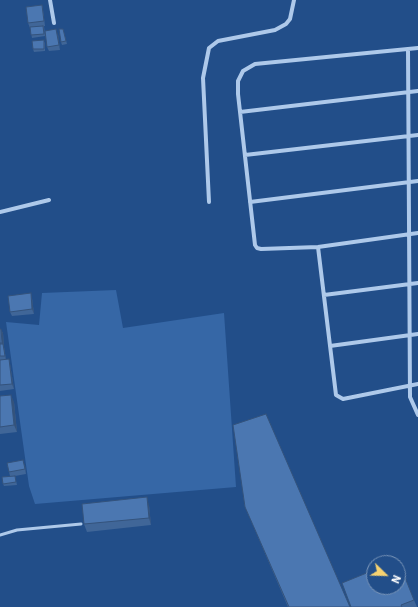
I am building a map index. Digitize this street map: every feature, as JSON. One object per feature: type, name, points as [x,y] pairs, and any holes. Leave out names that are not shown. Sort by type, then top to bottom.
[{"type":"street","points":[[50,0],[54,23]]},
{"type":"street","points":[[209,202],[203,78],[209,48],[218,41],[275,30],[286,24],[290,19],[294,0]]},
{"type":"street","points":[[418,48],[255,64],[243,71],[238,81],[250,202],[255,245],[257,248],[318,247],[418,233]]},
{"type":"street","points":[[408,49],[410,397],[418,415]]},
{"type":"street","points":[[240,112],[418,91]]},
{"type":"street","points":[[245,155],[418,135]]},
{"type":"street","points":[[250,202],[418,181]]},
{"type":"street","points":[[0,212],[49,200]]},
{"type":"street","points":[[318,247],[336,395],[343,399],[418,384]]},
{"type":"street","points":[[324,295],[418,283]]},
{"type":"street","points":[[330,346],[418,334]]},
{"type":"lane","points":[[0,535],[17,530],[81,524]]},
{"type":"shaded area","points":[[116,290],[123,328],[224,313],[236,487],[35,504],[29,486],[6,322],[39,325],[42,293]]},
{"type":"building","points":[[42,5],[44,21],[28,23],[26,7]]},
{"type":"building","points":[[43,26],[44,34],[31,35],[30,27]]},
{"type":"building","points":[[56,29],[59,45],[47,47],[45,31]]},
{"type":"building","points":[[59,29],[63,29],[66,41],[61,42]]},
{"type":"building","points":[[44,40],[44,49],[33,49],[32,41]]},
{"type":"building","points":[[31,293],[32,309],[10,312],[8,296]]},
{"type":"building","points":[[1,329],[2,343],[0,343]]},
{"type":"building","points":[[0,344],[3,344],[5,356],[0,356]]},
{"type":"building","points":[[9,359],[12,384],[0,385],[0,360]]},
{"type":"building","points":[[11,395],[14,425],[0,427],[0,396]]},
{"type":"building","points":[[266,414],[350,607],[289,607],[245,507],[233,425]]},
{"type":"building","points":[[23,460],[25,469],[9,472],[7,463]]},
{"type":"building","points":[[15,476],[16,482],[3,484],[2,477]]},
{"type":"building","points":[[147,497],[149,518],[84,524],[82,504]]},
{"type":"building","points":[[366,573],[366,595],[406,595],[406,580],[414,600],[401,605],[402,607],[351,607],[342,583]]}]
